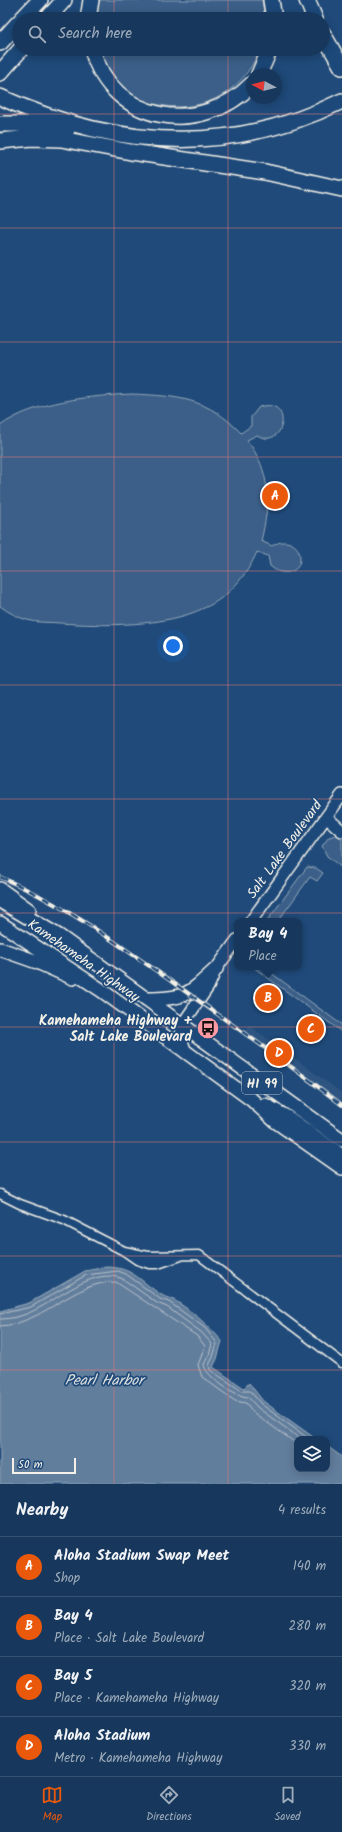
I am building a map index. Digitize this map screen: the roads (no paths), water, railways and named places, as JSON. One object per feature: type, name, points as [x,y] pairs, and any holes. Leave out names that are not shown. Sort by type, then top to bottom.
[{"type":"highway","points":[[53,12],[64,0]]},
{"type":"highway","points":[[89,12],[91,0]]},
{"type":"highway","points":[[271,0],[273,12]]},
{"type":"highway","points":[[307,0],[312,12]]},
{"type":"highway","points":[[0,42],[12,29]]},
{"type":"highway","points":[[330,46],[342,67]]},
{"type":"highway","points":[[0,73],[15,56]]},
{"type":"highway","points":[[95,56],[102,74],[116,90],[129,101],[143,109],[164,115],[185,117],[212,111],[236,98],[246,89]]},
{"type":"highway","points":[[262,68],[267,56]]},
{"type":"highway","points":[[0,97],[29,110],[80,127],[133,137]]},
{"type":"highway","points":[[0,124],[26,124],[133,137],[177,140],[227,138],[276,126],[320,112],[342,101]]},
{"type":"highway","points":[[0,141],[32,138],[61,139],[131,152],[264,172],[342,189]]},
{"type":"main road","name":"Salt Lake Boulevard","points":[[252,918],[342,795]]},
{"type":"main road","points":[[326,817],[342,831]]},
{"type":"main road","points":[[0,889],[22,904],[59,936]]},
{"type":"main road","name":"Kamehameha Highway","points":[[0,901],[59,936],[342,1140]]},
{"type":"main road","name":"Kamehameha Highway","points":[[0,922],[101,990],[252,1100],[275,1121],[342,1168]]},
{"type":"main road","points":[[186,1053],[181,1038],[182,1025],[208,987],[216,969],[234,944]]},
{"type":"main road","points":[[0,949],[37,962],[101,990]]},
{"type":"main road","points":[[146,999],[172,998],[185,995],[195,989],[204,978],[216,969]]},
{"type":"main road","points":[[252,1100],[266,1105],[290,1119],[342,1156]]},
{"type":"street","points":[[0,1194],[20,1204],[64,1220],[124,1251],[148,1256],[199,1255],[209,1261],[342,1363]]},
{"type":"water","name":"Pearl Harbor","points":[[106,1267],[130,1272],[163,1296],[170,1298],[184,1306],[205,1323],[222,1341],[213,1367],[244,1388],[249,1383],[263,1401],[312,1436],[294,1436],[294,1472],[330,1472],[330,1448],[342,1457],[342,1484],[0,1484],[0,1311],[29,1303],[85,1271]]},
{"type":"railway","points":[[0,877],[69,912],[112,940],[301,1074],[342,1105]]},
{"type":"place","name":"Aloha Stadium Swap Meet","points":[[275,496]]},
{"type":"place","name":"Bay 4","points":[[268,998]]},
{"type":"place","name":"Kamehameha Highway + Salt Lake Boulevard","points":[[208,1028]]},
{"type":"place","name":"Bay 5","points":[[311,1029]]},
{"type":"place","name":"Aloha Stadium","points":[[279,1053]]}]
